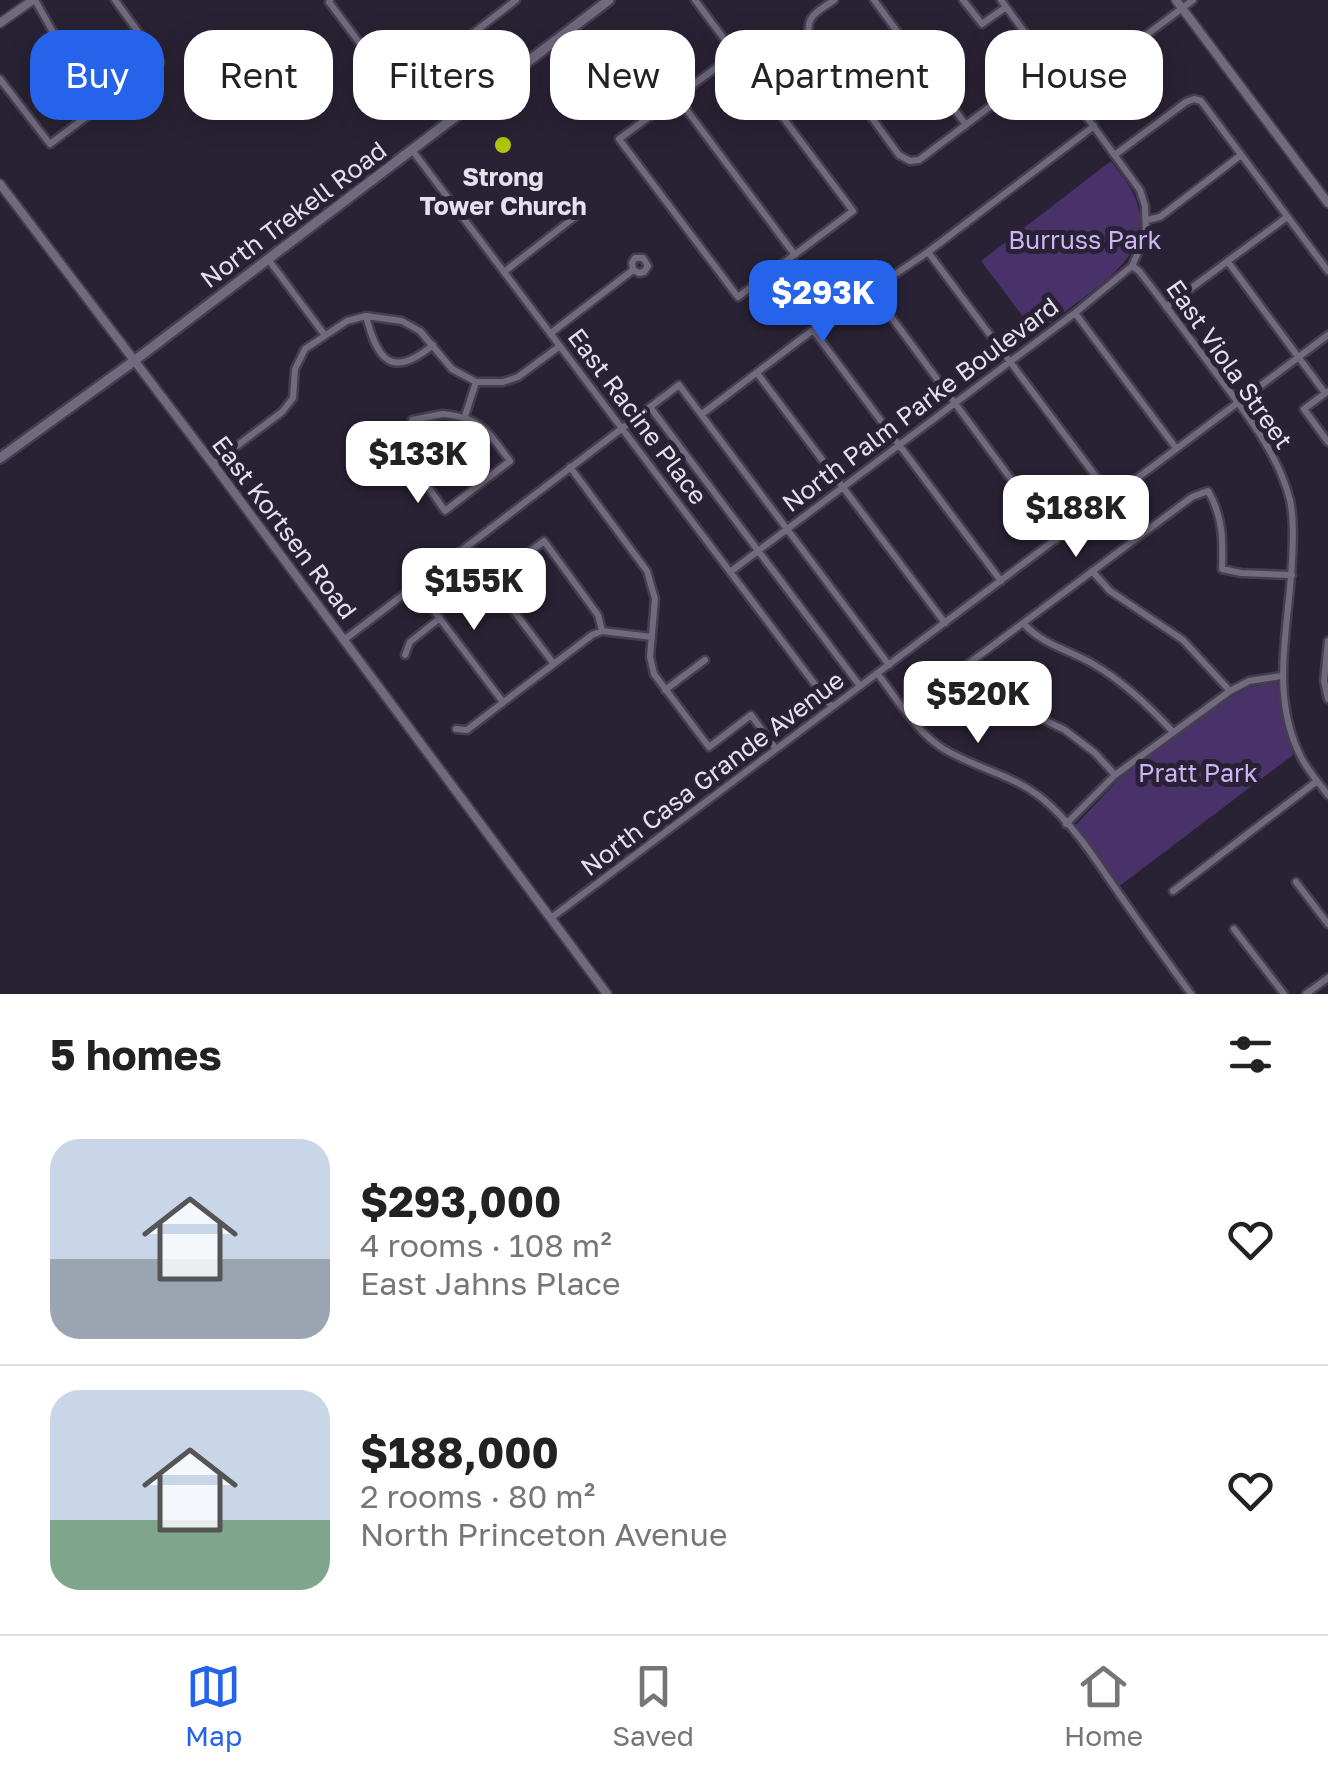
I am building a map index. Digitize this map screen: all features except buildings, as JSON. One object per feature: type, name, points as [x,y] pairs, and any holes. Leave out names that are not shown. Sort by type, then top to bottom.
[{"type":"main road","name":"North Trekell Road","points":[[0,458],[134,361],[609,0]]},
{"type":"street","points":[[0,23],[34,0],[52,30]]},
{"type":"street","points":[[115,0],[137,30]]},
{"type":"street","points":[[330,1],[394,89],[401,89],[516,0]]},
{"type":"street","points":[[695,0],[717,30]]},
{"type":"street","points":[[834,0],[810,17],[809,32],[899,156],[910,162],[919,160],[985,111]]},
{"type":"street","points":[[874,0],[966,125]]},
{"type":"street","points":[[963,0],[982,24],[1003,3],[1023,30]]},
{"type":"street","points":[[1147,30],[1179,4],[1192,0]]},
{"type":"street","points":[[1179,4],[1328,203]]},
{"type":"street","points":[[0,79],[30,118]]},
{"type":"street","points":[[1116,154],[1186,102],[1201,101],[1328,272]]},
{"type":"street","points":[[32,120],[50,144],[82,120]]},
{"type":"street","points":[[645,120],[619,140],[738,297],[853,211],[785,120]]},
{"type":"street","points":[[695,120],[794,255]]},
{"type":"street","points":[[1090,120],[1140,190],[1146,235],[1132,266]]},
{"type":"street","points":[[702,414],[813,330],[928,252],[1094,126]]},
{"type":"street","name":"East Racine Place","points":[[412,149],[832,707]]},
{"type":"street","points":[[1147,220],[1160,218],[1241,155]]},
{"type":"street","name":"East Kortsen Road","points":[[0,184],[214,464],[606,994]]},
{"type":"street","points":[[504,272],[581,212]]},
{"type":"street","points":[[1166,307],[1287,217]]},
{"type":"street","points":[[928,252],[1112,498],[1112,504],[1132,532],[1139,536]]},
{"type":"street","points":[[268,259],[324,334]]},
{"type":"street","points":[[1228,262],[1327,392],[1304,409],[1328,442]]},
{"type":"street","name":"East Viola Street","points":[[1132,266],[1238,403],[1281,471],[1291,504],[1293,538],[1282,676],[1290,730],[1302,758],[1328,795]]},
{"type":"street","name":"North Palm Parke Boulevard","points":[[730,572],[1075,314],[1132,266]]},
{"type":"street","points":[[550,333],[633,270]]},
{"type":"street","points":[[872,291],[1056,540]]},
{"type":"street","points":[[1075,314],[1176,449]]},
{"type":"street","points":[[366,316],[377,352],[384,359],[411,360],[433,345]]},
{"type":"street","points":[[214,464],[282,412],[292,398],[296,369],[306,349],[347,320],[366,316],[402,320],[420,331],[452,369],[476,382],[503,382],[518,376],[560,346]]},
{"type":"street","points":[[813,330],[1001,582]]},
{"type":"street","name":"North Casa Grande Avenue","points":[[551,918],[1328,334]]},
{"type":"street","points":[[758,373],[945,623]]},
{"type":"street","points":[[466,416],[476,382]]},
{"type":"street","points":[[344,640],[679,385],[888,665]]},
{"type":"street","points":[[650,407],[860,686]]},
{"type":"street","points":[[444,414],[466,416],[483,426],[510,460],[444,511],[419,474],[412,420],[444,414]]},
{"type":"street","points":[[570,467],[647,572],[656,599],[650,657],[654,674],[665,690],[709,747],[751,715],[776,749]]},
{"type":"street","points":[[1115,775],[1065,730],[969,684],[964,667],[1192,496],[1208,491],[1218,508],[1224,538],[1222,568],[1241,574],[1292,574]]},
{"type":"street","points":[[554,664],[491,581],[544,541],[598,615],[602,631]]},
{"type":"street","points":[[1092,571],[1110,591],[1183,640],[1230,691]]},
{"type":"street","points":[[416,586],[503,702]]},
{"type":"street","points":[[405,655],[410,642],[440,618]]},
{"type":"street","points":[[1024,624],[1035,637],[1094,664],[1147,704],[1173,732]]},
{"type":"street","points":[[456,730],[466,730],[592,635],[602,631],[652,637]]},
{"type":"street","points":[[1328,642],[1324,681],[1328,699]]},
{"type":"street","points":[[665,690],[705,660]]},
{"type":"street","points":[[878,673],[924,733],[941,747],[1018,782],[1044,800],[1098,860],[1191,994]]},
{"type":"street","points":[[1066,824],[1115,775],[1230,691],[1249,681],[1282,676]]},
{"type":"street","points":[[1173,891],[1318,781]]},
{"type":"street","points":[[1296,882],[1328,924]]},
{"type":"street","points":[[1234,929],[1284,994]]},
{"type":"street","points":[[1306,994],[1328,978]]},
{"type":"green space","name":"Burruss Park","points":[[1111,161],[1131,189],[1139,210],[1137,240],[1111,276],[1036,334],[981,261]]},
{"type":"green space","name":"Pratt Park","points":[[1277,682],[1293,755],[1118,887],[1073,828],[1120,778],[1213,707],[1249,687]]},
{"type":"place","name":"Strong Tower Church","points":[[503,145]]}]
